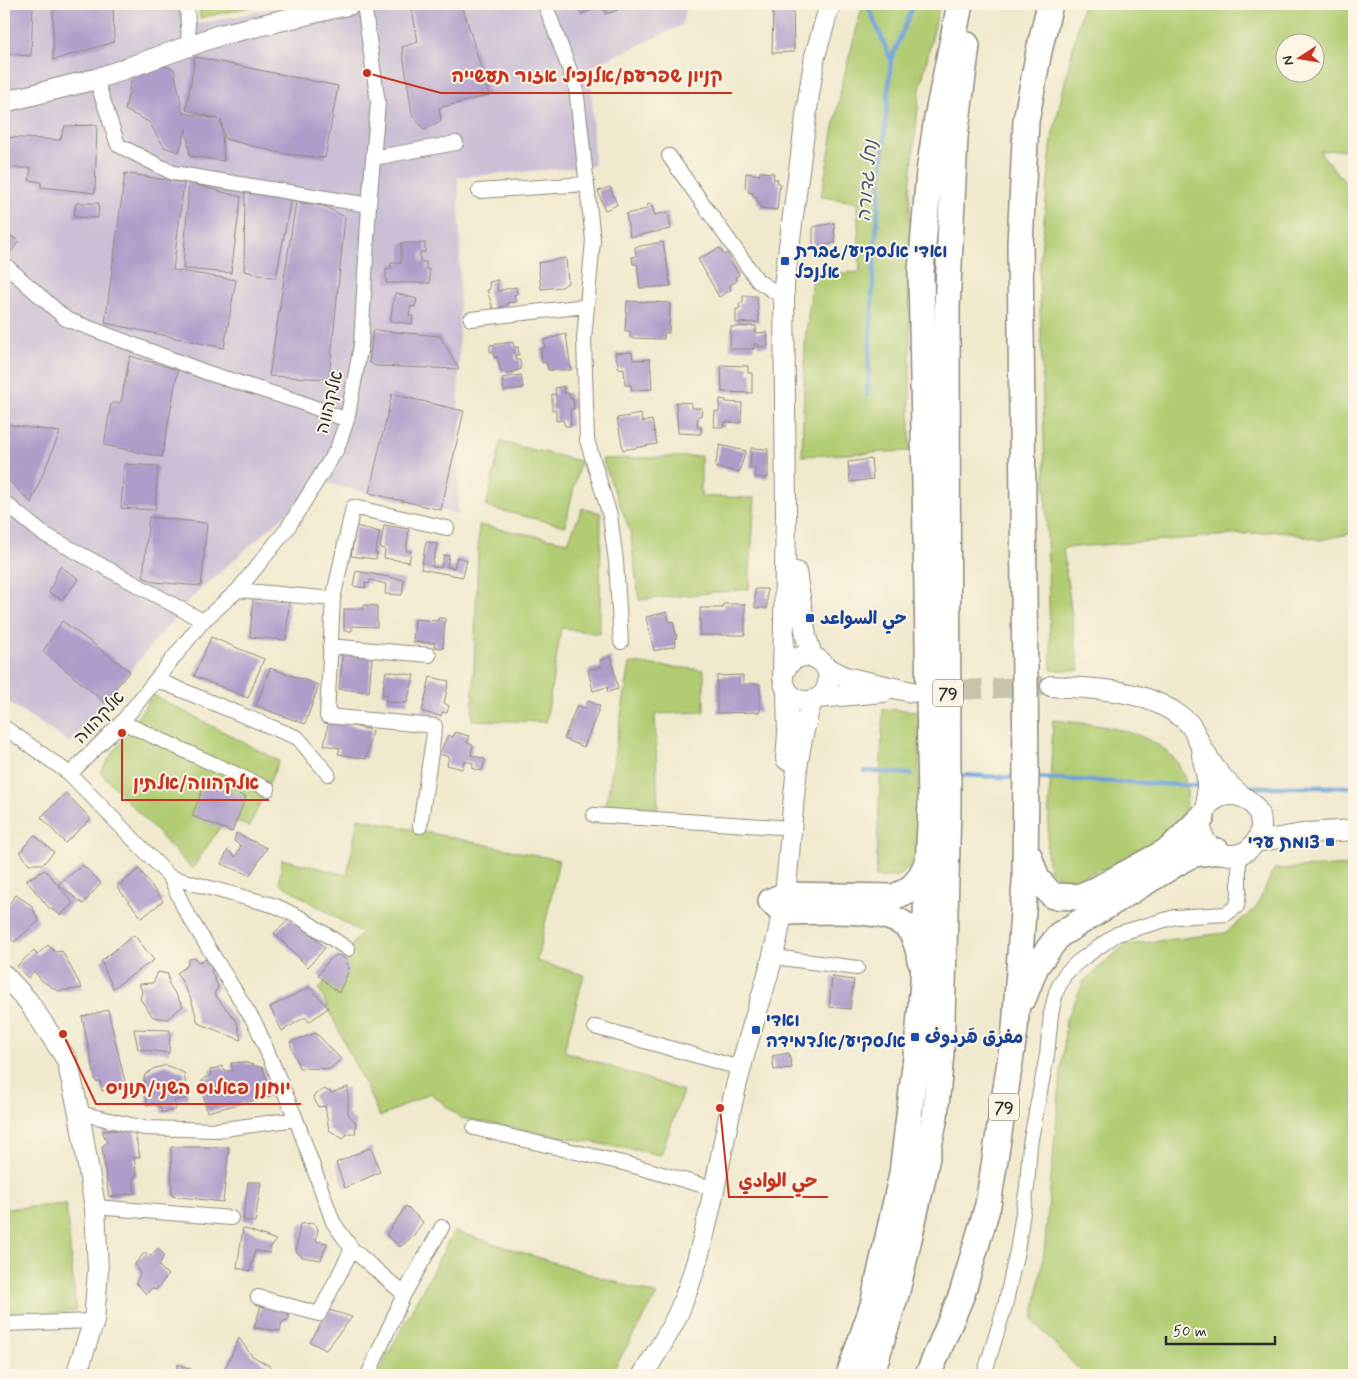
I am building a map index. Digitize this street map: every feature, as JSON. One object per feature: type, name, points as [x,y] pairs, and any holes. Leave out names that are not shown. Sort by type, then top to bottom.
[{"type":"highway","points":[[849,1375],[873,1306],[902,1174],[923,982],[930,803],[921,271],[929,172],[936,118],[960,4]]},
{"type":"highway","name":"79","points":[[871,1375],[897,1291],[922,1182],[934,1116],[940,1054],[948,809],[947,308],[949,226],[955,137],[969,32],[976,4]]},
{"type":"highway","name":"79","points":[[928,1375],[962,1294],[988,1205],[1015,1029],[1025,835],[1026,765],[1020,244],[1026,121],[1050,4]]},
{"type":"highway","points":[[1025,835],[1037,879],[1042,887],[1054,896],[1078,897],[1096,890],[1169,850],[1205,812]]},
{"type":"highway","points":[[1015,1029],[1036,966],[1059,935],[1185,858],[1203,852],[1228,853]]},
{"type":"highway","points":[[779,903],[892,897],[905,893],[914,887],[922,875],[928,860]]},
{"type":"highway","points":[[779,903],[876,914],[906,926],[919,950],[923,982]]},
{"type":"street","points":[[187,4],[188,46]]},
{"type":"street","name":"אלקהווה","points":[[70,774],[122,722],[203,621],[238,590],[287,529],[337,450],[347,420],[361,345],[369,205],[378,103],[364,4]]},
{"type":"street","points":[[545,4],[576,87],[594,240],[584,339],[587,440],[610,516],[616,561],[621,642]]},
{"type":"street","points":[[758,1010],[779,903],[779,827],[788,734],[787,692],[783,677],[785,670],[786,515],[783,297],[810,84],[815,56],[830,4]]},
{"type":"street","points":[[4,102],[96,78],[220,35],[343,5]]},
{"type":"street","points":[[96,78],[118,145],[173,173],[369,205]]},
{"type":"street","points":[[374,158],[456,143]]},
{"type":"street","points":[[669,156],[758,282],[783,297]]},
{"type":"street","points":[[479,191],[587,184]]},
{"type":"street","points":[[4,264],[66,319],[208,373],[297,401],[347,420]]},
{"type":"street","points":[[471,319],[587,306]]},
{"type":"street","points":[[4,502],[42,533],[203,621]]},
{"type":"street","points":[[420,826],[435,726],[327,716],[332,598],[353,507],[447,528]]},
{"type":"street","points":[[643,1375],[680,1311],[697,1260],[740,1068],[774,957],[779,903],[804,723],[815,700],[823,694],[829,681],[806,636],[786,515]]},
{"type":"street","points":[[238,590],[332,598]]},
{"type":"street","points":[[330,646],[429,655]]},
{"type":"street","points":[[785,670],[793,659],[799,656],[819,662],[845,677],[907,691],[815,700],[798,700],[787,692]]},
{"type":"street","points":[[157,680],[298,738],[328,774]]},
{"type":"street","points":[[984,1375],[1005,1306],[1017,1251],[1027,1187],[1030,1144],[1047,1055],[1051,1014],[1056,992],[1065,974],[1079,961],[1116,934],[1176,917],[1226,914],[1237,906],[1239,893],[1228,853],[1204,837],[1207,778],[1199,744],[1191,725],[1176,713],[1143,696],[1120,691],[1051,686]]},
{"type":"street","points":[[122,722],[268,789]]},
{"type":"street","points":[[4,726],[70,774],[170,877],[185,910],[256,1025],[296,1119],[333,1222],[352,1249],[404,1294]]},
{"type":"street","points":[[1199,744],[1228,786],[1274,824],[1308,833]]},
{"type":"street","points":[[1205,812],[1221,796],[1238,796],[1252,805],[1261,827],[1256,842],[1249,850],[1228,853]]},
{"type":"street","points":[[594,815],[779,827]]},
{"type":"street","points":[[1256,842],[1308,833],[1354,830]]},
{"type":"street","points":[[170,877],[276,906],[301,918],[348,949]]},
{"type":"street","points":[[774,957],[857,968]]},
{"type":"street","points":[[4,975],[28,1001],[67,1060],[79,1113],[95,1207],[98,1270],[94,1321],[76,1375]]},
{"type":"street","points":[[595,1027],[740,1068]]},
{"type":"street","points":[[79,1113],[144,1128],[208,1130],[296,1119]]},
{"type":"street","points":[[474,1128],[628,1164],[714,1189]]},
{"type":"street","points":[[95,1207],[231,1218]]},
{"type":"street","points":[[368,1375],[404,1294],[442,1227]]},
{"type":"street","points":[[258,1297],[319,1314],[352,1249]]},
{"type":"street","points":[[4,1324],[94,1321]]},
{"type":"shaded area","points":[[4,4],[180,4],[183,27],[295,4],[686,4],[682,25],[591,67],[594,166],[458,177],[460,232],[458,514],[322,482],[190,599],[70,743],[4,699]]},
{"type":"green space","points":[[199,4],[263,4],[200,18]]},
{"type":"green space","points":[[863,4],[940,4],[920,89],[910,188],[910,451],[802,456],[805,342],[813,275],[860,272],[857,202],[821,197],[842,84]]},
{"type":"green space","points":[[1083,4],[1354,4],[1354,149],[1319,151],[1354,193],[1354,533],[1320,540],[1281,531],[1063,548],[1079,670],[1051,670],[1039,272],[1052,138]]},
{"type":"green space","points":[[501,442],[580,461],[565,526],[486,507]]},
{"type":"green space","points":[[701,456],[701,496],[755,498],[749,589],[639,600],[630,531],[602,459]]},
{"type":"green space","points":[[582,508],[601,513],[600,634],[561,628],[546,722],[472,720],[479,525],[568,542]]},
{"type":"green space","points":[[630,663],[704,670],[704,712],[655,714],[658,808],[606,805]]},
{"type":"green space","points":[[153,695],[279,761],[249,827],[227,817],[192,869],[100,772]]},
{"type":"green space","points":[[883,709],[921,711],[916,853],[905,871],[891,877],[876,877]]},
{"type":"green space","points":[[1053,720],[1091,724],[1132,733],[1151,741],[1167,752],[1179,766],[1187,790],[1187,801],[1184,811],[1171,832],[1155,845],[1116,864],[1087,875],[1065,879],[1049,870],[1047,855]]},
{"type":"green space","points":[[358,818],[559,860],[537,961],[584,975],[564,1051],[683,1091],[661,1155],[461,1118],[430,1093],[380,1117],[319,989],[361,933],[279,883],[282,859],[347,875]]},
{"type":"green space","points":[[1354,865],[1354,1375],[1084,1375],[1033,1321],[1044,1253],[1066,1020],[1084,981],[1125,945],[1225,933],[1256,908],[1274,869]]},
{"type":"green space","points":[[66,1204],[76,1311],[4,1317],[4,1209]]},
{"type":"green space","points":[[454,1231],[657,1295],[610,1375],[377,1375]]},
{"type":"building","points":[[5,4],[33,4],[31,56],[6,54]]},
{"type":"building","points":[[53,4],[113,4],[114,42],[53,60]]},
{"type":"building","points":[[411,4],[462,4],[489,95],[439,108],[441,121],[424,130],[412,114],[402,47],[418,42]]},
{"type":"building","points":[[577,4],[592,4],[594,9],[581,14]]},
{"type":"building","points":[[602,4],[616,4],[618,10],[606,14]]},
{"type":"building","points":[[773,4],[793,4],[794,52],[772,53]]},
{"type":"building","points":[[195,57],[338,86],[325,158],[284,154],[225,139],[221,120],[224,161],[190,156],[186,129],[179,152],[164,147],[149,122],[125,110],[132,76],[161,65],[174,69],[183,113],[218,119],[186,110]]},
{"type":"building","points":[[97,125],[95,193],[41,187],[41,182],[29,180],[31,168],[7,168],[9,183],[4,183],[4,137],[60,140],[65,126]]},
{"type":"building","points":[[760,172],[774,173],[773,179],[778,179],[777,183],[780,183],[777,210],[760,208],[760,203],[757,203],[757,197],[753,197],[753,193],[748,192],[749,189],[745,188],[746,173],[760,175]]},
{"type":"building","points":[[125,173],[184,183],[173,270],[236,280],[224,348],[105,323]]},
{"type":"building","points":[[189,183],[241,197],[231,273],[183,269]]},
{"type":"building","points":[[245,185],[292,193],[276,278],[244,271]]},
{"type":"building","points":[[610,187],[617,205],[605,210],[598,191]]},
{"type":"building","points":[[296,202],[324,206],[345,217],[329,379],[269,376]]},
{"type":"building","points":[[76,203],[99,203],[98,218],[74,217]]},
{"type":"building","points":[[651,204],[655,215],[668,212],[671,229],[630,237],[626,214],[647,209],[647,205]]},
{"type":"building","points":[[834,223],[835,243],[813,248],[813,227]]},
{"type":"building","points":[[4,231],[19,241],[11,252],[4,247]]},
{"type":"building","points":[[663,242],[671,286],[640,288],[637,264],[633,264],[632,257],[636,256],[635,247]]},
{"type":"building","points":[[401,243],[425,243],[425,252],[420,252],[420,262],[426,262],[426,269],[429,269],[430,283],[386,283],[386,270],[391,269],[391,263],[401,263]]},
{"type":"building","points":[[720,248],[724,255],[727,253],[739,275],[735,277],[737,281],[729,286],[731,290],[719,297],[698,259]]},
{"type":"building","points":[[566,258],[568,283],[562,287],[541,289],[538,263]]},
{"type":"building","points":[[498,280],[497,291],[516,287],[517,294],[514,295],[516,302],[507,303],[508,305],[500,307],[501,311],[494,312],[487,290],[490,289],[489,282]]},
{"type":"building","points":[[395,293],[417,299],[415,307],[411,306],[409,316],[413,316],[412,324],[390,321]]},
{"type":"building","points":[[743,296],[757,296],[759,322],[736,323],[736,309],[740,309],[739,303],[743,303]]},
{"type":"building","points":[[627,301],[670,303],[669,333],[664,333],[664,339],[630,338],[630,331],[625,331]]},
{"type":"building","points":[[756,326],[756,333],[767,332],[768,346],[758,347],[758,344],[754,344],[754,349],[730,349],[731,327]]},
{"type":"building","points":[[373,330],[440,336],[459,369],[375,366],[369,362]]},
{"type":"building","points":[[566,334],[571,370],[548,370],[546,362],[542,363],[541,348],[545,348],[544,340]]},
{"type":"building","points":[[513,342],[514,347],[518,347],[519,355],[515,355],[516,360],[520,360],[521,369],[507,374],[506,371],[501,372],[497,357],[494,358],[493,352],[490,352],[490,345]]},
{"type":"building","points":[[632,352],[633,360],[650,359],[652,389],[631,390],[631,385],[625,385],[624,368],[619,369],[615,353]]},
{"type":"building","points":[[130,356],[178,370],[162,457],[104,445],[111,404],[121,402]]},
{"type":"building","points":[[721,365],[748,366],[748,373],[752,373],[752,393],[722,392]]},
{"type":"building","points":[[521,375],[523,388],[504,391],[502,378]]},
{"type":"building","points":[[564,386],[564,393],[569,393],[570,399],[573,398],[574,409],[570,409],[571,426],[565,426],[563,420],[556,421],[556,410],[552,410],[552,394],[556,395],[555,388]]},
{"type":"building","points":[[392,394],[464,411],[441,510],[369,493]]},
{"type":"building","points":[[720,399],[726,400],[726,402],[742,403],[741,423],[725,422],[724,427],[714,427],[715,411],[719,412]]},
{"type":"building","points":[[676,402],[692,403],[692,408],[702,408],[701,416],[698,416],[697,427],[701,427],[701,434],[678,433]]},
{"type":"building","points":[[641,414],[642,422],[652,420],[657,444],[623,450],[617,418]]},
{"type":"building","points":[[4,424],[60,432],[31,503],[4,476]]},
{"type":"building","points":[[720,445],[746,451],[739,472],[715,467]]},
{"type":"building","points":[[751,448],[768,449],[768,478],[755,477],[755,468],[750,468]]},
{"type":"building","points":[[871,459],[873,479],[850,482],[848,462]]},
{"type":"building","points":[[124,464],[158,466],[155,510],[121,508]]},
{"type":"building","points":[[149,517],[207,523],[201,586],[154,582],[143,577]]},
{"type":"building","points":[[384,525],[409,529],[406,551],[411,551],[409,562],[384,558],[385,549],[380,548]]},
{"type":"building","points":[[356,526],[380,532],[375,553],[377,553],[376,559],[351,556]]},
{"type":"building","points":[[426,542],[437,544],[432,567],[441,568],[444,555],[449,556],[447,567],[454,568],[457,557],[467,560],[463,577],[421,569]]},
{"type":"building","points":[[60,566],[79,579],[62,599],[49,593]]},
{"type":"building","points":[[356,571],[404,580],[402,595],[385,594],[386,584],[370,580],[369,584],[365,583],[366,588],[353,586]]},
{"type":"building","points":[[755,589],[767,589],[767,608],[755,608]]},
{"type":"building","points":[[253,598],[289,601],[286,640],[250,637]]},
{"type":"building","points":[[723,604],[745,604],[745,635],[700,635],[700,608],[723,608]]},
{"type":"building","points":[[364,605],[377,606],[377,627],[352,626],[352,631],[344,631],[344,609],[364,609]]},
{"type":"building","points":[[667,612],[669,622],[673,621],[677,638],[674,639],[676,646],[654,651],[646,617]]},
{"type":"building","points":[[438,618],[445,618],[443,648],[434,647],[435,643],[413,642],[415,619],[438,621]]},
{"type":"building","points":[[62,621],[130,671],[104,702],[43,651]]},
{"type":"building","points":[[211,637],[264,659],[248,698],[194,676]]},
{"type":"building","points":[[343,650],[369,653],[369,656],[372,657],[369,692],[339,689]]},
{"type":"building","points":[[611,657],[618,689],[608,692],[607,687],[593,691],[588,670],[601,667],[600,660]]},
{"type":"building","points":[[270,668],[319,685],[305,724],[256,706]]},
{"type":"building","points":[[386,671],[414,675],[407,703],[386,702],[387,695],[382,694]]},
{"type":"building","points":[[743,675],[743,684],[760,684],[760,712],[717,713],[717,676]]},
{"type":"building","points":[[430,677],[449,681],[444,703],[449,706],[447,713],[442,712],[441,716],[422,712]]},
{"type":"building","points":[[588,701],[600,706],[584,747],[564,739],[577,705],[585,708]]},
{"type":"building","points":[[329,721],[372,730],[366,759],[338,754],[340,748],[324,745]]},
{"type":"building","points":[[455,732],[469,736],[467,743],[473,745],[471,755],[485,759],[482,771],[472,768],[473,763],[464,761],[462,769],[447,765],[449,757],[439,754],[448,735],[453,737]]},
{"type":"building","points":[[206,781],[246,797],[232,832],[192,816]]},
{"type":"building","points":[[66,793],[91,819],[65,843],[41,817]]},
{"type":"building","points":[[236,833],[267,848],[250,875],[221,864],[228,850],[235,857],[241,846],[234,841]]},
{"type":"building","points":[[34,835],[54,852],[43,864],[29,864],[20,852]]},
{"type":"building","points":[[83,865],[101,883],[83,904],[58,884]]},
{"type":"building","points":[[139,869],[163,901],[142,918],[117,887]]},
{"type":"building","points":[[45,870],[73,903],[61,915],[49,908],[26,880]]},
{"type":"building","points":[[16,895],[31,905],[39,921],[14,942],[4,928],[4,910]]},
{"type":"building","points":[[290,919],[306,928],[325,948],[308,967],[274,933]]},
{"type":"building","points":[[134,935],[154,960],[113,988],[101,961]]},
{"type":"building","points":[[48,945],[55,952],[62,951],[82,988],[58,991],[42,981],[34,971],[28,978],[17,966],[34,950],[37,955]]},
{"type":"building","points":[[337,955],[346,959],[349,970],[339,993],[318,975],[329,960]]},
{"type":"building","points":[[214,957],[216,961],[211,971],[218,987],[214,994],[237,1022],[241,1040],[198,1023],[191,999],[177,973],[187,966],[189,959],[196,958],[198,962]]},
{"type":"building","points":[[158,972],[168,974],[169,984],[183,1006],[167,1019],[153,1017],[140,999],[142,992],[139,984],[153,983]]},
{"type":"building","points":[[832,977],[854,980],[850,1009],[829,1007]]},
{"type":"building","points":[[310,987],[328,1008],[309,1022],[305,1017],[282,1031],[270,1007]]},
{"type":"building","points":[[108,1010],[126,1086],[102,1091],[100,1081],[96,1082],[82,1017]]},
{"type":"building","points":[[134,1029],[170,1030],[169,1053],[138,1049]]},
{"type":"building","points":[[316,1033],[341,1059],[330,1069],[299,1068],[290,1042]]},
{"type":"building","points":[[789,1053],[792,1068],[774,1070],[772,1056]]},
{"type":"building","points":[[243,1062],[263,1068],[271,1096],[207,1112],[201,1084],[204,1078],[211,1076],[210,1070],[222,1066],[226,1071],[233,1071],[231,1063]]},
{"type":"building","points":[[166,1065],[184,1073],[188,1098],[174,1101],[176,1109],[162,1113],[159,1105],[147,1105],[144,1076],[153,1069]]},
{"type":"building","points":[[348,1087],[348,1114],[356,1123],[355,1134],[347,1134],[343,1139],[329,1130],[325,1106],[318,1107],[313,1096],[324,1089],[332,1093]]},
{"type":"building","points":[[134,1129],[140,1157],[134,1158],[137,1175],[133,1178],[135,1193],[109,1197],[102,1147],[107,1142],[102,1131]]},
{"type":"building","points":[[171,1147],[229,1147],[223,1202],[172,1196]]},
{"type":"building","points":[[371,1147],[380,1172],[345,1188],[336,1163]]},
{"type":"building","points":[[248,1182],[261,1182],[255,1222],[243,1220]]},
{"type":"building","points":[[406,1206],[423,1222],[414,1235],[400,1247],[386,1235]]},
{"type":"building","points":[[314,1223],[318,1229],[316,1241],[327,1243],[321,1260],[302,1257],[296,1251],[300,1224]]},
{"type":"building","points":[[243,1228],[276,1240],[270,1248],[270,1253],[255,1251],[250,1271],[237,1268]]},
{"type":"building","points":[[158,1248],[164,1255],[159,1266],[168,1275],[156,1290],[152,1288],[146,1294],[136,1283],[140,1274],[135,1264],[145,1252],[151,1256]]},
{"type":"building","points":[[261,1306],[289,1309],[289,1319],[282,1322],[280,1331],[254,1328]]},
{"type":"building","points":[[329,1310],[352,1317],[326,1350],[310,1342]]},
{"type":"building","points":[[239,1338],[251,1355],[271,1367],[265,1375],[222,1375]]},
{"type":"building","points":[[178,1364],[204,1375],[174,1375]]},
{"type":"waterway","name":"נחל גדורה","points":[[867,4],[891,60],[875,248],[867,396]]},
{"type":"waterway","points":[[891,60],[914,4]]},
{"type":"waterway","points":[[864,771],[911,774]]},
{"type":"waterway","points":[[962,775],[1018,778]]},
{"type":"waterway","points":[[1033,778],[1203,786]]},
{"type":"waterway","points":[[1243,787],[1354,787]]},
{"type":"tunnel","points":[[933,691],[1051,686]]},
{"type":"place","name":"קניון שפרעם/אלנכיל אזור תעשייה","points":[[367,73]]},
{"type":"place","name":"ואדי אלסקיע/גברת אלנכל","points":[[785,261]]},
{"type":"place","name":"حي السواعد","points":[[810,618]]},
{"type":"place","name":"אלקהווה/אלתין","points":[[122,733]]},
{"type":"place","name":"צומת עדי","points":[[1330,842]]},
{"type":"place","name":"ואדי אלסקיע/אלדמידה","points":[[756,1030]]},
{"type":"place","name":"יוחנן פאלוס השני/תוניס","points":[[63,1034]]},
{"type":"place","name":"مفرق هَردوف","points":[[915,1037]]},
{"type":"place","name":"حي الوادي","points":[[720,1108]]}]
